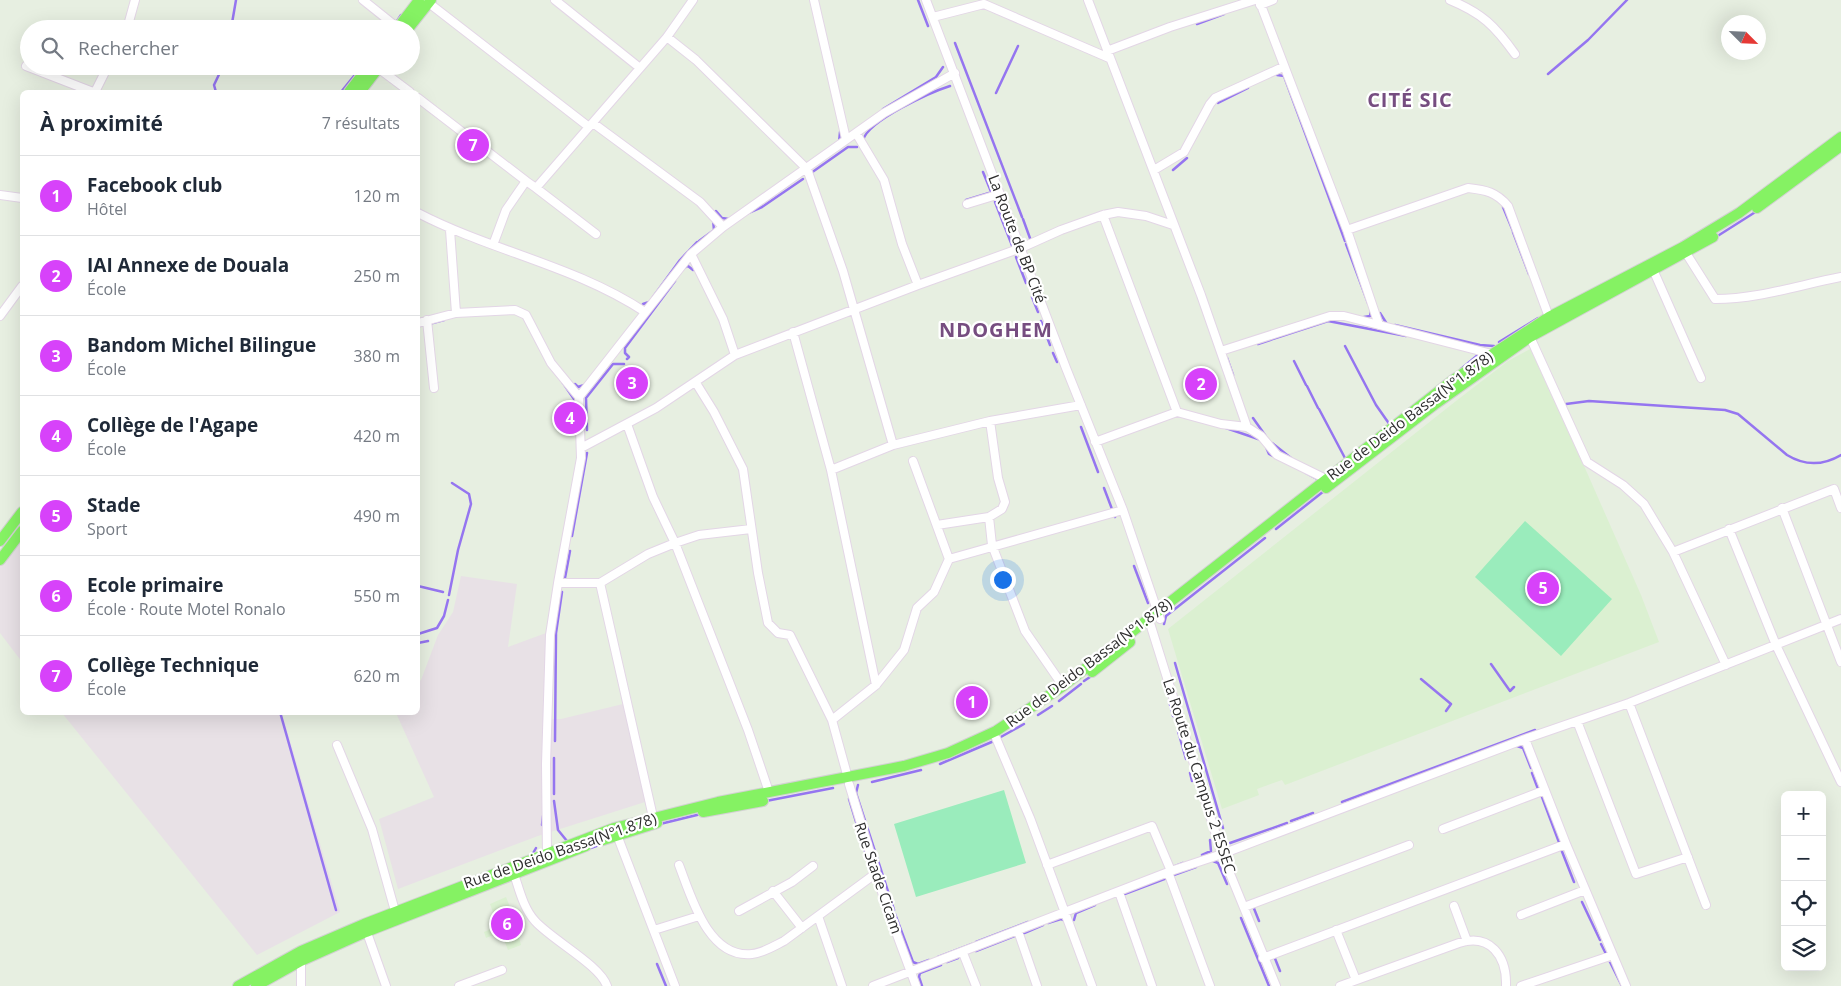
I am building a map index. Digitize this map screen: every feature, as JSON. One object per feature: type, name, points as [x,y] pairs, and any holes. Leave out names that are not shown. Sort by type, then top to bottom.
[{"type":"main road","points":[[406,20],[426,1]]},
{"type":"main road","points":[[414,20],[426,1]]},
{"type":"main road","points":[[351,90],[367,75]]},
{"type":"main road","points":[[361,90],[371,75]]},
{"type":"main road","name":"Rue de Deido Bassa(N°1.878)","points":[[1159,616],[1326,479],[1453,380],[1549,317],[1652,266],[1739,213],[1841,137]]},
{"type":"main road","points":[[546,857],[718,805],[934,764],[996,738],[1041,709],[1434,405],[1530,337],[1652,266],[1686,253],[1741,220],[1841,146]]},
{"type":"main road","points":[[0,541],[20,515]]},
{"type":"main road","points":[[0,560],[20,535]]},
{"type":"main road","name":"Rue de Deido Bassa(N°1.878)","points":[[238,986],[301,951],[365,928],[395,911],[513,870],[653,817],[718,805],[769,792],[848,781],[922,761],[972,743],[1015,720],[1150,623]]},
{"type":"main road","points":[[256,986],[365,928],[513,870]]},
{"type":"street","points":[[129,20],[135,0]]},
{"type":"street","points":[[363,0],[386,20]]},
{"type":"street","points":[[555,0],[640,68]]},
{"type":"street","points":[[814,0],[846,139]]},
{"type":"street","name":"La Route de BP Cité","points":[[926,0],[1095,442],[1123,510],[1159,616]]},
{"type":"street","points":[[1088,0],[1154,170],[1221,350],[1247,427]]},
{"type":"street","points":[[933,17],[984,4],[1108,54],[1170,27],[1258,2],[1273,0]]},
{"type":"street","points":[[1450,0],[1470,8],[1490,22],[1515,54]]},
{"type":"street","points":[[426,1],[591,125],[700,202],[723,227]]},
{"type":"street","points":[[536,188],[667,37],[687,2]]},
{"type":"street","points":[[1258,2],[1347,230],[1379,325]]},
{"type":"street","points":[[667,37],[696,60],[807,169],[843,271],[893,445]]},
{"type":"street","points":[[1154,170],[1184,152],[1215,98],[1283,67]]},
{"type":"street","points":[[579,397],[691,254],[723,227],[807,169],[846,139],[884,113],[955,73]]},
{"type":"street","points":[[50,75],[89,90]]},
{"type":"street","points":[[95,90],[103,75]]},
{"type":"street","points":[[387,75],[407,90]]},
{"type":"street","points":[[420,100],[596,234]]},
{"type":"street","points":[[856,133],[884,180],[902,244],[918,284]]},
{"type":"street","points":[[493,245],[506,210],[526,181]]},
{"type":"street","points":[[1347,230],[1468,188],[1486,190],[1499,196],[1508,206],[1549,317]]},
{"type":"street","points":[[967,204],[1000,194]]},
{"type":"street","points":[[0,195],[20,198]]},
{"type":"street","points":[[420,214],[450,230],[619,295],[645,312]]},
{"type":"street","points":[[581,448],[627,424],[696,383],[735,355],[918,284],[1021,248],[1104,215],[1128,214],[1153,218],[1173,225]]},
{"type":"street","points":[[1104,215],[1177,412]]},
{"type":"street","points":[[450,230],[456,313]]},
{"type":"street","points":[[1686,253],[1715,299],[1735,299],[1841,279]]},
{"type":"street","points":[[691,254],[724,319],[735,355]]},
{"type":"street","points":[[1652,266],[1701,378]]},
{"type":"street","points":[[0,316],[20,289]]},
{"type":"street","points":[[420,322],[456,313],[515,310],[522,312],[559,375],[579,397],[581,448],[558,583],[550,654],[546,857]]},
{"type":"street","points":[[1221,350],[1330,316],[1344,316],[1492,354]]},
{"type":"street","points":[[427,320],[434,388]]},
{"type":"street","points":[[793,332],[831,470],[876,685]]},
{"type":"street","points":[[1530,337],[1587,462],[1623,485],[1644,504],[1673,552],[1726,665]]},
{"type":"street","points":[[558,583],[600,582],[648,554],[675,543],[699,535],[751,529],[741,464],[714,412],[696,383]]},
{"type":"street","points":[[831,470],[893,445],[990,421],[1081,405]]},
{"type":"street","points":[[1095,442],[1177,412],[1221,424],[1247,427],[1261,436],[1277,455],[1326,479]]},
{"type":"street","points":[[937,525],[988,517],[1002,509],[1004,502],[998,478],[990,421]]},
{"type":"street","points":[[627,424],[653,497],[675,543],[748,730],[769,792]]},
{"type":"street","points":[[832,720],[876,685],[904,650],[917,608],[934,592],[949,559],[913,461]]},
{"type":"street","points":[[1673,552],[1834,489],[1841,508]]},
{"type":"street","points":[[1782,508],[1841,662]]},
{"type":"street","points":[[949,559],[992,545],[1123,510]]},
{"type":"street","points":[[988,517],[992,545],[1029,640],[1063,686]]},
{"type":"street","points":[[10,529],[20,534]]},
{"type":"street","name":"Rue Stade Cicam","points":[[751,529],[768,623],[778,633],[790,635],[832,720],[875,874],[916,986]]},
{"type":"street","points":[[1729,529],[1776,645],[1840,782]]},
{"type":"street","points":[[600,582],[653,817]]},
{"type":"street","points":[[873,986],[1525,738],[1629,703],[1841,620]]},
{"type":"street","name":"La Route du Campus 2 ESSEC","points":[[1150,623],[1222,854],[1276,986]]},
{"type":"street","points":[[1629,703],[1706,905]]},
{"type":"street","points":[[1577,721],[1636,874],[1688,857]]},
{"type":"street","points":[[996,738],[1022,798],[1092,986]]},
{"type":"street","points":[[1525,738],[1566,844],[1626,986]]},
{"type":"street","points":[[336,745],[372,828],[395,911]]},
{"type":"street","points":[[1443,829],[1545,790]]},
{"type":"street","points":[[1047,865],[1152,826],[1210,986]]},
{"type":"street","points":[[617,835],[675,986]]},
{"type":"street","points":[[1263,958],[1566,844]]},
{"type":"street","points":[[1244,907],[1409,845]]},
{"type":"street","points":[[680,865],[698,916],[709,932],[721,944],[736,953],[752,954],[767,950],[802,928],[875,874]]},
{"type":"street","points":[[739,911],[798,878],[813,866]]},
{"type":"street","points":[[513,870],[525,906],[536,922],[606,983]]},
{"type":"street","points":[[1521,915],[1585,890]]},
{"type":"street","points":[[773,891],[802,928]]},
{"type":"street","points":[[1119,892],[1152,986]]},
{"type":"street","points":[[1454,906],[1466,941]]},
{"type":"street","points":[[654,930],[698,916]]},
{"type":"street","points":[[818,916],[842,986]]},
{"type":"street","points":[[365,928],[386,986]]},
{"type":"street","points":[[1336,930],[1356,980]]},
{"type":"street","points":[[1018,931],[1037,986]]},
{"type":"street","points":[[1340,986],[1466,941],[1476,940],[1490,945],[1503,962],[1506,972],[1506,986]]},
{"type":"street","points":[[963,953],[976,986]]},
{"type":"street","points":[[1521,986],[1613,955]]},
{"type":"street","points":[[300,986],[301,961]]},
{"type":"street","points":[[459,986],[502,970]]},
{"type":"shaded area","points":[[1532,348],[1641,595],[1659,642],[1285,785],[1282,780],[1257,789],[1259,795],[1222,809],[1168,629],[1456,401],[1508,361]]},
{"type":"shaded area","points":[[20,540],[20,659],[0,633],[0,566]]},
{"type":"shaded area","points":[[461,576],[517,584],[508,647],[546,633],[548,719],[561,719],[623,704],[645,802],[538,836],[398,889],[379,819],[434,797],[397,715],[420,715],[420,681],[438,635],[453,612]]},
{"type":"shaded area","points":[[64,715],[283,715],[340,912],[257,955]]},
{"type":"shaded area","points":[[506,897],[512,912],[502,917],[504,920],[516,915],[518,922],[515,923],[521,945],[508,950],[501,932],[486,938],[484,932],[498,926],[490,904]]},
{"type":"green space","points":[[1525,521],[1612,599],[1561,656],[1475,577]]},
{"type":"green space","points":[[1004,790],[1026,863],[916,897],[894,824]]},
{"type":"waterway","points":[[233,20],[236,0]]},
{"type":"waterway","points":[[918,0],[928,26]]},
{"type":"waterway","points":[[1548,74],[1588,40],[1627,0]]},
{"type":"waterway","points":[[1197,24],[1224,14]]},
{"type":"waterway","points":[[398,20],[401,15]]},
{"type":"waterway","points":[[955,43],[1022,217]]},
{"type":"waterway","points":[[996,93],[1018,46]]},
{"type":"waterway","points":[[883,109],[936,77],[943,67]]},
{"type":"waterway","points":[[215,90],[214,85],[219,75]]},
{"type":"waterway","points":[[343,90],[355,75]]},
{"type":"waterway","points":[[1277,75],[1284,76],[1345,241]]},
{"type":"waterway","points":[[863,140],[876,124],[888,116],[916,100],[950,86]]},
{"type":"waterway","points":[[1218,103],[1248,88]]},
{"type":"waterway","points":[[839,142],[840,132]]},
{"type":"waterway","points":[[811,173],[848,147],[857,147]]},
{"type":"waterway","points":[[1173,170],[1187,158]]},
{"type":"waterway","points":[[983,172],[992,194]]},
{"type":"waterway","points":[[746,214],[762,207],[803,179]]},
{"type":"waterway","points":[[966,200],[989,193]]},
{"type":"waterway","points":[[995,202],[1013,248]]},
{"type":"waterway","points":[[1503,207],[1513,231]]},
{"type":"waterway","points":[[716,211],[722,218],[729,219]]},
{"type":"waterway","points":[[1716,237],[1757,211]]},
{"type":"waterway","points":[[1023,219],[1031,241]]},
{"type":"waterway","points":[[699,241],[714,230],[713,220]]},
{"type":"waterway","points":[[1513,232],[1529,274]]},
{"type":"waterway","points":[[653,297],[680,260],[697,242]]},
{"type":"waterway","points":[[1346,244],[1368,303]]},
{"type":"waterway","points":[[1016,257],[1026,283]]},
{"type":"waterway","points":[[684,268],[688,266],[693,270]]},
{"type":"waterway","points":[[627,359],[629,357],[625,353],[625,348],[675,281]]},
{"type":"waterway","points":[[1032,297],[1038,312]]},
{"type":"waterway","points":[[643,304],[649,302]]},
{"type":"waterway","points":[[1364,317],[1370,316],[1371,311]]},
{"type":"waterway","points":[[1380,313],[1387,324]]},
{"type":"waterway","points":[[1499,342],[1538,318]]},
{"type":"waterway","points":[[429,324],[444,320]]},
{"type":"waterway","points":[[1041,321],[1050,345]]},
{"type":"waterway","points":[[1258,344],[1328,321],[1406,336]]},
{"type":"waterway","points":[[1395,325],[1480,345],[1494,346]]},
{"type":"waterway","points":[[1345,346],[1376,405],[1390,425]]},
{"type":"waterway","points":[[1053,353],[1057,362]]},
{"type":"waterway","points":[[1461,369],[1479,354]]},
{"type":"waterway","points":[[1227,358],[1233,375]]},
{"type":"waterway","points":[[1294,361],[1306,385]]},
{"type":"waterway","points":[[587,430],[586,398],[613,364],[624,364]]},
{"type":"waterway","points":[[561,380],[576,402]]},
{"type":"waterway","points":[[575,384],[578,387],[584,385]]},
{"type":"waterway","points":[[1307,386],[1318,408]]},
{"type":"waterway","points":[[1566,404],[1589,401],[1725,410],[1738,414],[1794,459],[1814,463],[1828,461],[1841,455]]},
{"type":"waterway","points":[[1319,409],[1346,460]]},
{"type":"waterway","points":[[1253,418],[1265,435]]},
{"type":"waterway","points":[[1081,427],[1098,472]]},
{"type":"waterway","points":[[1226,428],[1261,440]]},
{"type":"waterway","points":[[1272,443],[1291,458]]},
{"type":"waterway","points":[[1266,447],[1269,454],[1277,458]]},
{"type":"waterway","points":[[572,536],[587,453]]},
{"type":"waterway","points":[[1306,473],[1319,480]]},
{"type":"waterway","points":[[449,595],[458,550],[471,504],[469,494],[452,483]]},
{"type":"waterway","points":[[1104,488],[1115,517]]},
{"type":"waterway","points":[[1276,529],[1324,491]]},
{"type":"waterway","points":[[1164,624],[1166,616],[1265,538]]},
{"type":"waterway","points":[[565,578],[570,551]]},
{"type":"waterway","points":[[1134,566],[1148,603]]},
{"type":"waterway","points":[[420,586],[443,592]]},
{"type":"waterway","points":[[555,741],[556,633],[562,592]]},
{"type":"waterway","points":[[420,633],[437,628],[444,616],[448,600]]},
{"type":"waterway","points":[[420,643],[428,641]]},
{"type":"waterway","points":[[1175,663],[1223,828]]},
{"type":"waterway","points":[[1491,664],[1510,691],[1514,687]]},
{"type":"waterway","points":[[1084,681],[1090,677]]},
{"type":"waterway","points":[[1421,679],[1451,704],[1446,711]]},
{"type":"waterway","points":[[1059,701],[1081,684]]},
{"type":"waterway","points":[[1169,701],[1173,716]]},
{"type":"waterway","points":[[1038,715],[1052,706]]},
{"type":"waterway","points":[[281,715],[336,910]]},
{"type":"waterway","points":[[999,738],[1024,724]]},
{"type":"waterway","points":[[1342,802],[1535,730]]},
{"type":"waterway","points":[[1178,731],[1186,759]]},
{"type":"waterway","points":[[940,764],[994,741]]},
{"type":"waterway","points":[[1517,746],[1523,748],[1531,768]]},
{"type":"waterway","points":[[554,758],[554,794]]},
{"type":"waterway","points":[[872,782],[921,770]]},
{"type":"waterway","points":[[1190,773],[1192,781]]},
{"type":"waterway","points":[[1532,773],[1538,789]]},
{"type":"waterway","points":[[858,785],[856,793],[894,910]]},
{"type":"waterway","points":[[766,801],[833,788]]},
{"type":"waterway","points":[[1542,797],[1560,845]]},
{"type":"waterway","points":[[849,799],[872,874]]},
{"type":"waterway","points":[[554,801],[558,830],[567,841]]},
{"type":"waterway","points":[[1291,821],[1313,813]]},
{"type":"waterway","points":[[660,824],[701,814]]},
{"type":"waterway","points":[[542,825],[543,816]]},
{"type":"waterway","points":[[1230,843],[1287,823]]},
{"type":"waterway","points":[[1202,855],[1211,851],[1210,840]]},
{"type":"waterway","points":[[588,849],[599,845]]},
{"type":"waterway","points":[[532,855],[536,848]]},
{"type":"waterway","points":[[1561,849],[1574,882]]},
{"type":"waterway","points":[[1213,861],[1218,863],[1227,884]]},
{"type":"waterway","points":[[1173,867],[1183,863]]},
{"type":"waterway","points":[[1171,876],[1196,867]]},
{"type":"waterway","points":[[1122,895],[1167,878]]},
{"type":"waterway","points":[[1582,902],[1600,940]]},
{"type":"waterway","points":[[1074,920],[1076,913],[1095,905]]},
{"type":"waterway","points":[[1253,906],[1259,921]]},
{"type":"waterway","points":[[895,914],[913,962],[918,964],[929,960]]},
{"type":"waterway","points":[[1241,918],[1269,986]]},
{"type":"waterway","points":[[1048,923],[1061,919],[1066,921]]},
{"type":"waterway","points":[[976,942],[1028,922]]},
{"type":"waterway","points":[[1022,934],[1043,925]]},
{"type":"waterway","points":[[976,951],[1017,935]]},
{"type":"waterway","points":[[938,957],[972,944]]},
{"type":"waterway","points":[[1601,944],[1606,954]]},
{"type":"waterway","points":[[1274,956],[1280,971]]},
{"type":"waterway","points":[[947,962],[958,958]]},
{"type":"waterway","points":[[1608,958],[1622,986]]},
{"type":"waterway","points":[[657,964],[666,986]]},
{"type":"waterway","points":[[922,986],[919,977],[920,973],[941,965]]},
{"type":"place","name":"Collège Technique","points":[[473,145]]},
{"type":"place","name":"Bandom Michel Bilingue","points":[[632,383]]},
{"type":"place","name":"IAI Annexe de Douala","points":[[1201,384]]},
{"type":"place","name":"Collège de l'Agape","points":[[570,418]]},
{"type":"place","name":"Stade","points":[[1543,588]]},
{"type":"place","name":"Facebook club","points":[[972,702]]},
{"type":"place","name":"Ecole primaire","points":[[507,924]]},
{"type":"district","name":"CITÉ SIC","points":[[1410,100]]},
{"type":"district","name":"NDOGHEM","points":[[996,330]]}]
